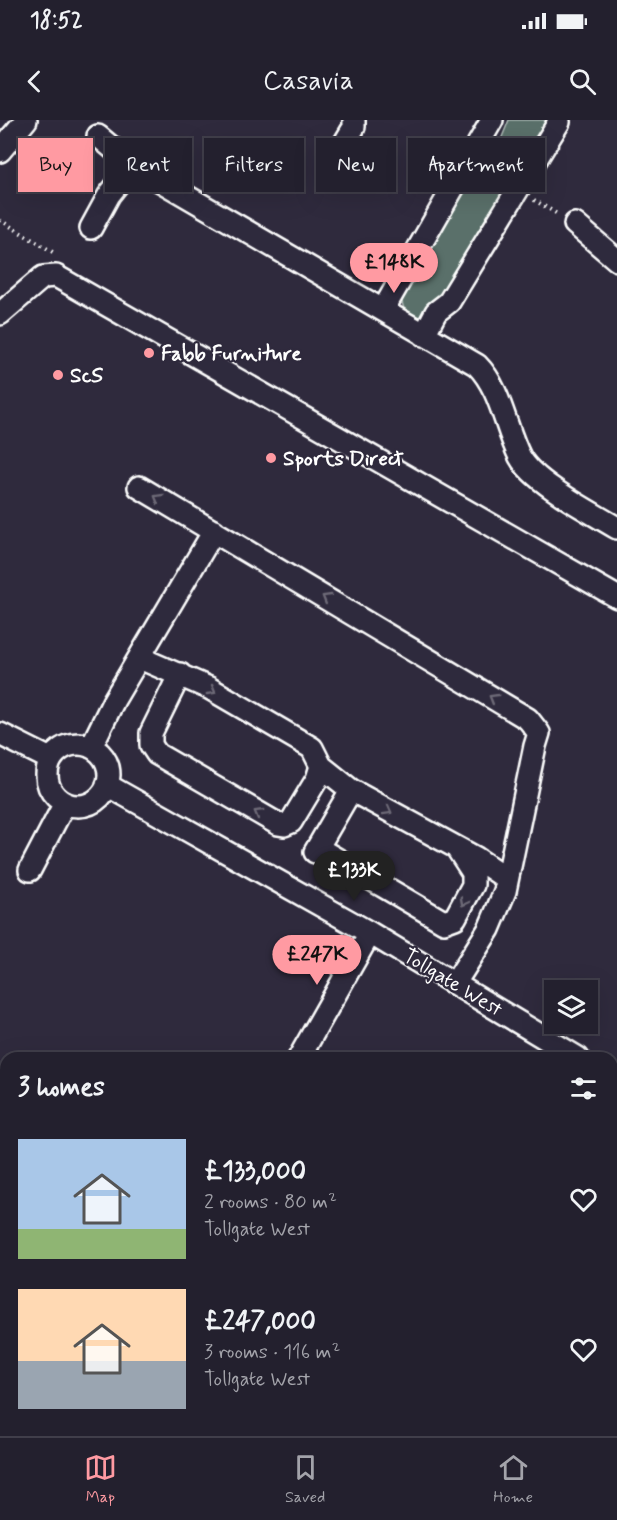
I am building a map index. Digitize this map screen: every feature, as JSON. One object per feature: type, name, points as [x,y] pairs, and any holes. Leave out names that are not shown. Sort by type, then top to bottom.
[{"type":"street","points":[[0,151],[26,120]]},
{"type":"street","points":[[348,138],[354,128],[354,120]]},
{"type":"street","points":[[383,310],[492,120]]},
{"type":"street","points":[[424,335],[436,312],[449,302],[529,173],[559,122],[558,120]]},
{"type":"street","points":[[98,136],[105,142]]},
{"type":"street","points":[[91,228],[111,192]]},
{"type":"street","points":[[180,192],[477,365],[487,376],[521,459],[539,479],[617,528]]},
{"type":"street","points":[[575,224],[617,260]]},
{"type":"street","points":[[0,314],[43,277],[56,276],[617,597]]},
{"type":"street","points":[[139,487],[528,718],[539,733],[506,891],[498,912],[455,983]]},
{"type":"street","points":[[91,747],[114,699],[213,531]]},
{"type":"street","points":[[140,658],[209,688],[312,748],[321,766],[351,790],[476,858],[507,879]]},
{"type":"street","points":[[180,674],[151,733],[151,745],[157,754],[278,824],[284,825],[291,822],[317,779],[321,766]]},
{"type":"street","points":[[0,734],[51,759]]},
{"type":"street","points":[[79,744],[91,747],[100,753],[109,774],[102,794],[85,805],[75,806],[64,803],[54,796],[48,784],[46,771],[51,759],[58,750],[68,745],[79,744]]},
{"type":"street","name":"Tollgate West","points":[[107,785],[370,933],[568,1052]]},
{"type":"street","points":[[351,790],[316,850],[444,922],[455,918],[473,885],[473,873],[458,850]]},
{"type":"street","points":[[30,870],[64,803]]},
{"type":"street","points":[[302,1052],[370,933]]},
{"type":"green space","points":[[509,120],[548,120],[539,138],[502,138]]},
{"type":"green space","points":[[465,192],[509,192],[451,294],[422,321],[404,309],[402,302],[404,292]]},
{"type":"place","name":"Fabb Furniture","points":[[149,353]]},
{"type":"place","name":"ScS","points":[[58,375]]},
{"type":"place","name":"Sports Direct","points":[[271,458]]}]
